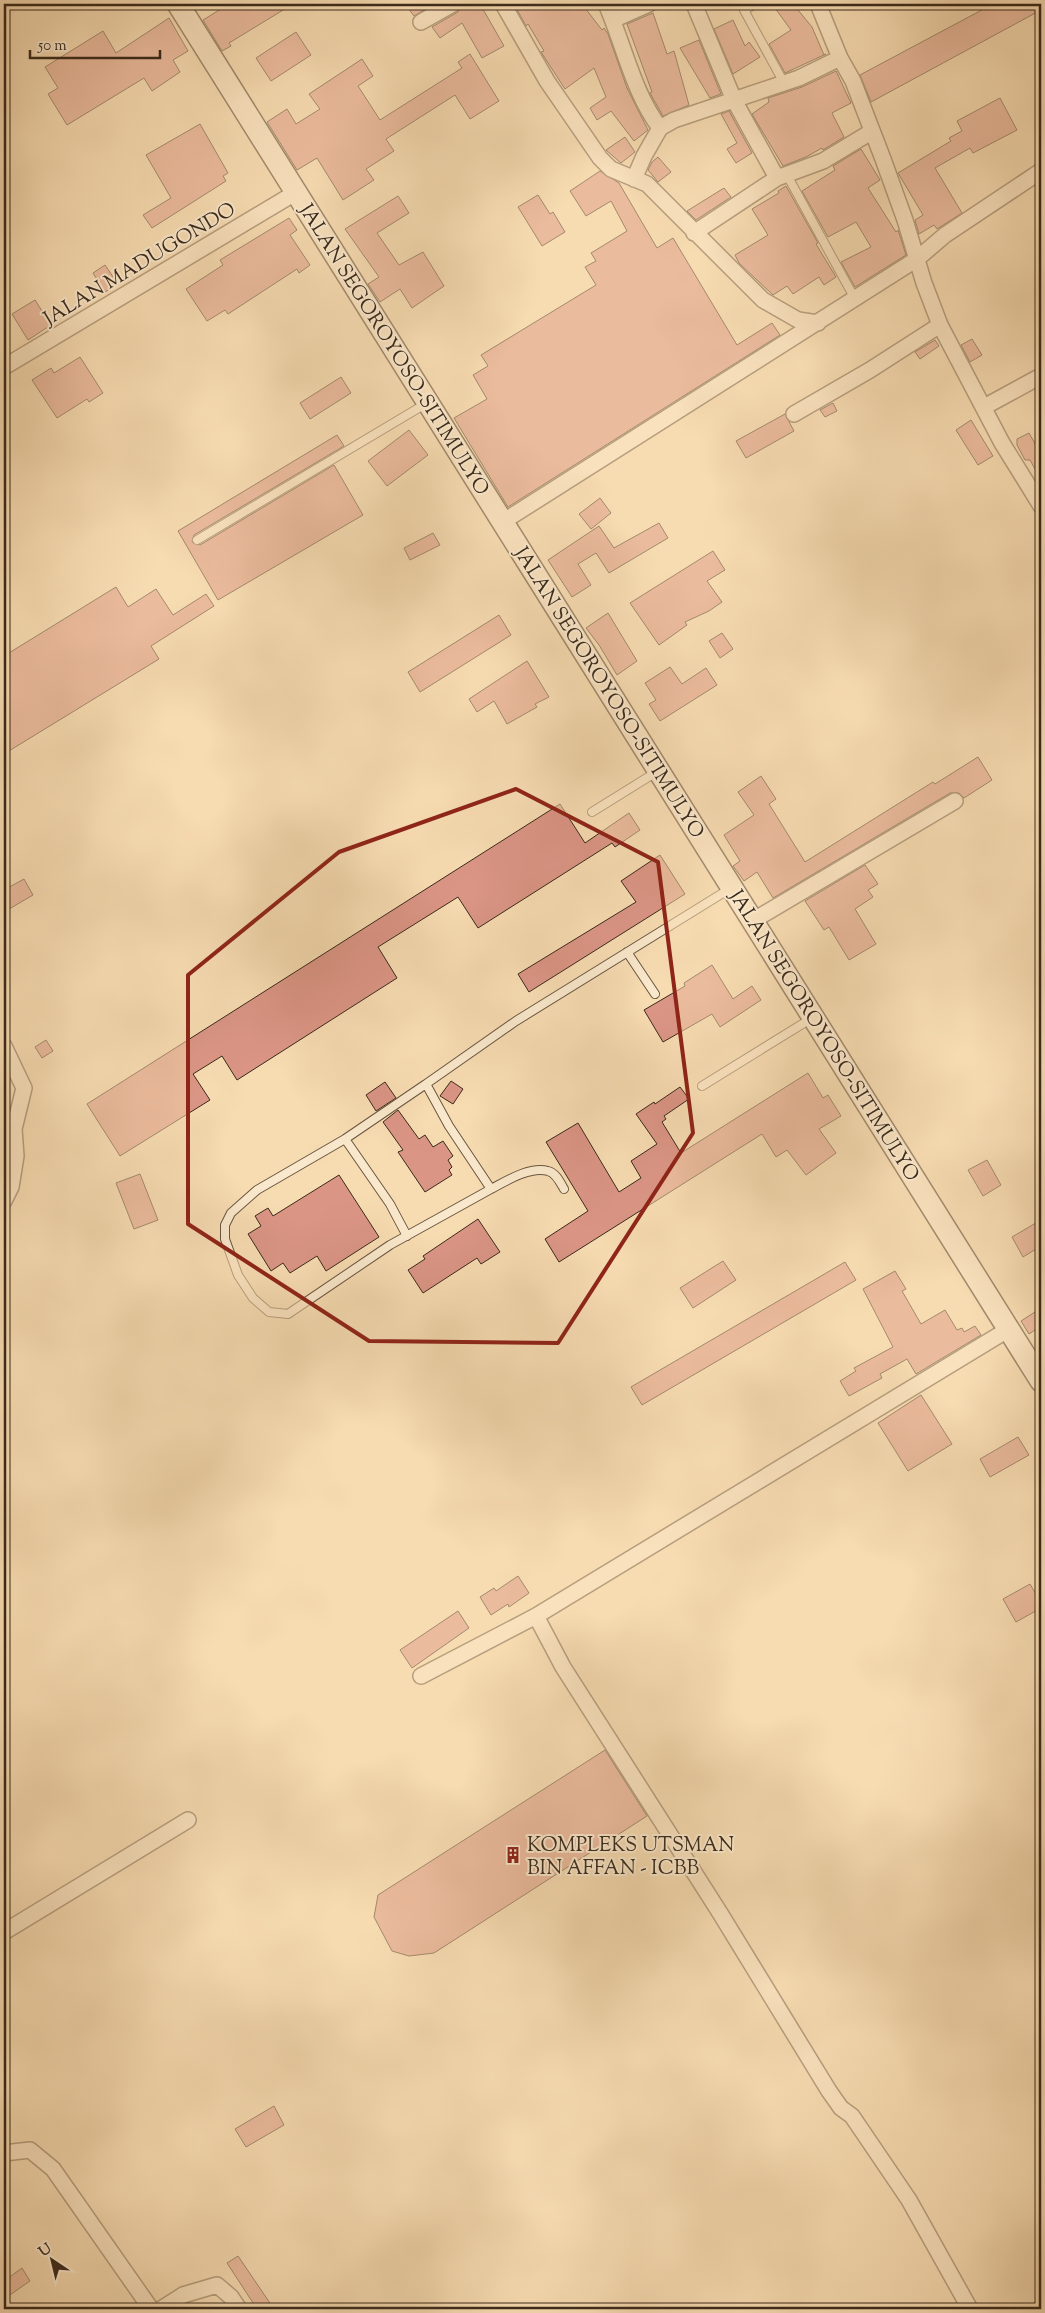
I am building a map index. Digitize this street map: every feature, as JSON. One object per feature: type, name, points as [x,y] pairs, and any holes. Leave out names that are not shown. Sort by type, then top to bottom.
[{"type":"main road","name":"JALAN SEGOROYOSO-SITIMULYO","points":[[178,4],[295,194],[504,521],[1041,1381]]},
{"type":"street","points":[[421,22],[453,4]]},
{"type":"street","points":[[503,4],[547,81],[600,158],[611,169],[647,184],[763,300],[798,320],[818,323]]},
{"type":"street","points":[[606,4],[641,98],[660,128]]},
{"type":"street","points":[[613,20],[648,4]]},
{"type":"street","points":[[694,4],[734,100],[782,177]]},
{"type":"street","points":[[818,4],[840,58],[853,81],[902,211],[940,324],[1002,443],[1041,506]]},
{"type":"street","points":[[634,179],[644,156],[660,128],[674,120],[784,83],[840,58]]},
{"type":"street","points":[[694,233],[782,177],[824,162],[871,132]]},
{"type":"street","points":[[504,521],[917,259],[944,235],[1041,171]]},
{"type":"street","name":"JALAN MADUGONDO","points":[[4,367],[295,194]]},
{"type":"street","points":[[794,414],[870,370],[940,324]]},
{"type":"street","points":[[984,407],[1041,376]]},
{"type":"street","points":[[754,920],[955,800]]},
{"type":"street","points":[[4,1046],[24,1088],[14,1129],[16,1156],[11,1187],[4,1201]]},
{"type":"street","points":[[421,1676],[536,1616],[1009,1329]]},
{"type":"street","points":[[536,1616],[563,1667],[720,1913],[829,2092],[841,2108],[852,2116],[909,2200],[970,2309]]},
{"type":"street","points":[[4,1932],[83,1882],[188,1820]]},
{"type":"street","points":[[4,2153],[30,2150],[53,2169],[151,2309]]},
{"type":"street","points":[[161,2309],[183,2294],[216,2286],[231,2297],[239,2309]]},
{"type":"lane","points":[[756,4],[744,10],[784,83]]},
{"type":"lane","points":[[782,177],[855,299]]},
{"type":"lane","points":[[197,540],[429,402]]},
{"type":"lane","points":[[592,812],[659,770]]},
{"type":"lane","points":[[564,1189],[557,1177],[548,1171],[533,1172],[491,1189],[407,1236],[288,1314],[269,1312],[254,1298],[238,1275],[225,1240],[225,1225],[231,1213],[256,1190],[345,1139],[516,1021],[732,887]]},
{"type":"lane","points":[[627,952],[655,994]]},
{"type":"lane","points":[[702,1086],[814,1017]]},
{"type":"lane","points":[[426,1084],[449,1126],[491,1189]]},
{"type":"lane","points":[[345,1139],[390,1204],[407,1236]]},
{"type":"highlighted area","points":[[516,789],[658,862],[693,1133],[558,1343],[369,1341],[188,1224],[188,975],[339,852]]},
{"type":"building","points":[[229,4],[293,4],[229,43],[231,46],[222,51],[203,20]]},
{"type":"building","points":[[405,4],[434,4],[414,16]]},
{"type":"building","points":[[462,4],[480,4],[504,46],[482,58],[462,23],[440,38],[432,27],[458,12]]},
{"type":"building","points":[[514,4],[582,4],[602,30],[604,28],[608,34],[627,88],[648,130],[634,141],[611,111],[597,120],[590,108],[606,97],[594,68],[565,89],[541,52],[544,51],[528,24],[526,26]]},
{"type":"building","points":[[772,4],[793,4],[812,27],[824,55],[785,73],[769,44],[791,30]]},
{"type":"building","points":[[993,4],[1041,4],[1041,10],[871,102],[860,75]]},
{"type":"building","points":[[653,13],[667,54],[674,51],[689,105],[663,116],[650,93],[652,92],[627,24]]},
{"type":"building","points":[[169,18],[188,51],[173,60],[180,72],[152,91],[144,78],[67,125],[48,94],[58,88],[45,67],[103,31],[116,53]]},
{"type":"building","points":[[733,20],[745,46],[749,42],[760,57],[733,74],[714,29]]},
{"type":"building","points":[[296,32],[311,55],[271,81],[256,58]]},
{"type":"building","points":[[699,40],[721,94],[710,98],[680,48]]},
{"type":"building","points":[[470,54],[499,101],[470,119],[455,95],[386,139],[394,151],[366,169],[374,180],[343,200],[317,158],[297,170],[267,122],[287,109],[296,124],[320,109],[309,94],[362,59],[373,76],[358,86],[380,120],[462,68],[458,62]]},
{"type":"building","points":[[836,71],[851,103],[832,113],[844,137],[823,150],[822,148],[783,166],[752,114],[769,102],[768,98],[802,87]]},
{"type":"building","points":[[1000,98],[1017,130],[973,153],[970,148],[935,168],[962,213],[937,229],[934,225],[919,234],[915,220],[923,215],[898,173],[951,141],[949,138],[962,131],[957,121]]},
{"type":"building","points":[[729,111],[752,153],[736,163],[727,149],[737,143],[721,114]]},
{"type":"building","points":[[200,124],[228,173],[223,176],[226,181],[152,228],[143,215],[171,198],[146,155]]},
{"type":"building","points":[[625,137],[635,152],[621,163],[606,150]]},
{"type":"building","points":[[861,149],[880,180],[868,188],[896,232],[898,230],[906,255],[855,287],[841,262],[871,247],[856,222],[828,237],[802,191],[835,170],[833,166]]},
{"type":"building","points":[[658,157],[671,172],[658,182],[648,170],[652,162]]},
{"type":"building","points":[[600,171],[619,183],[657,248],[673,238],[737,345],[772,323],[780,335],[508,507],[454,418],[487,399],[473,375],[488,366],[481,355],[596,285],[585,267],[596,261],[591,253],[627,231],[611,201],[586,216],[570,191]]},
{"type":"building","points":[[786,186],[818,243],[816,244],[836,277],[824,285],[819,277],[793,294],[787,286],[773,295],[739,263],[735,255],[768,235],[752,209],[779,193],[778,191]]},
{"type":"building","points":[[724,188],[731,197],[696,220],[687,211]]},
{"type":"building","points":[[538,195],[550,214],[553,212],[565,232],[542,246],[518,207]]},
{"type":"building","points":[[398,196],[409,213],[377,233],[399,265],[423,252],[444,286],[412,308],[400,289],[380,302],[368,284],[379,277],[345,229]]},
{"type":"building","points":[[289,218],[297,230],[290,235],[310,265],[299,273],[297,269],[228,314],[225,310],[207,321],[186,289],[223,265],[220,260]]},
{"type":"building","points":[[105,265],[118,284],[105,292],[93,273]]},
{"type":"building","points":[[35,300],[51,325],[28,340],[12,314]]},
{"type":"building","points":[[972,339],[982,355],[970,362],[961,345]]},
{"type":"building","points":[[935,340],[939,346],[920,359],[915,352]]},
{"type":"building","points":[[80,357],[103,393],[89,402],[87,399],[57,418],[32,380],[51,368],[54,373]]},
{"type":"building","points":[[341,377],[351,393],[310,419],[300,403]]},
{"type":"building","points":[[833,403],[837,411],[825,417],[820,410]]},
{"type":"building","points":[[785,414],[794,431],[746,458],[736,441]]},
{"type":"building","points":[[971,420],[993,456],[978,465],[956,430]]},
{"type":"building","points":[[409,430],[428,455],[387,486],[368,461]]},
{"type":"building","points":[[1029,433],[1041,454],[1041,480],[1030,460],[1025,460],[1017,445],[1017,439]]},
{"type":"building","points":[[337,435],[344,446],[194,535],[192,542],[200,545],[334,465],[363,515],[218,600],[178,531]]},
{"type":"building","points":[[600,498],[611,513],[591,529],[579,514]]},
{"type":"building","points":[[659,523],[668,538],[609,573],[596,553],[578,564],[591,585],[572,597],[548,560],[599,526],[614,548]]},
{"type":"building","points":[[433,533],[440,545],[410,560],[404,548]]},
{"type":"building","points":[[713,551],[725,570],[707,581],[722,602],[709,611],[685,622],[687,625],[659,645],[630,603]]},
{"type":"building","points":[[116,587],[128,607],[156,589],[173,615],[206,594],[214,606],[151,646],[159,659],[4,754],[4,656]]},
{"type":"building","points":[[608,613],[637,661],[617,675],[586,628]]},
{"type":"building","points":[[499,615],[511,635],[420,692],[408,672]]},
{"type":"building","points":[[722,633],[733,649],[720,658],[709,641]]},
{"type":"building","points":[[527,661],[549,697],[535,704],[537,707],[507,724],[494,701],[477,712],[469,699]]},
{"type":"building","points":[[670,667],[682,684],[706,668],[717,685],[660,721],[649,704],[656,700],[645,683]]},
{"type":"building","points":[[978,757],[992,780],[964,798],[959,793],[950,793],[773,898],[757,872],[744,881],[733,866],[740,861],[724,835],[754,815],[738,792],[761,776],[776,799],[769,804],[805,862],[933,782],[935,784]]},
{"type":"building","points":[[560,804],[585,843],[629,813],[640,830],[615,847],[612,843],[478,928],[458,897],[378,947],[397,978],[237,1080],[222,1056],[193,1074],[210,1100],[120,1156],[87,1104]]},
{"type":"building","points":[[660,855],[685,894],[529,992],[518,974],[636,902],[621,881]]},
{"type":"building","points":[[865,865],[878,884],[868,890],[873,897],[855,909],[876,944],[849,960],[829,927],[824,930],[805,901]]},
{"type":"building","points":[[24,879],[33,895],[4,912],[4,890]]},
{"type":"building","points":[[712,965],[733,999],[752,986],[761,1000],[720,1027],[712,1014],[663,1042],[644,1010],[685,986],[684,983]]},
{"type":"building","points":[[46,1040],[53,1051],[42,1058],[35,1047]]},
{"type":"building","points":[[808,1073],[823,1098],[828,1095],[841,1116],[819,1129],[836,1153],[806,1175],[787,1150],[776,1157],[762,1134],[559,1262],[545,1239],[588,1211],[546,1142],[578,1123],[619,1192],[641,1178],[631,1161],[657,1144],[636,1114],[654,1102],[655,1104],[680,1087],[689,1099],[664,1116],[666,1119],[662,1122],[681,1153]]},
{"type":"building","points":[[451,1081],[463,1089],[453,1104],[440,1096]]},
{"type":"building","points":[[385,1082],[396,1098],[376,1111],[366,1095]]},
{"type":"building","points":[[398,1110],[419,1139],[425,1135],[433,1147],[443,1141],[453,1156],[448,1160],[452,1167],[449,1170],[452,1175],[425,1192],[398,1152],[403,1150],[383,1122]]},
{"type":"building","points":[[987,1160],[1001,1185],[983,1196],[968,1170]]},
{"type":"building","points":[[140,1174],[158,1220],[134,1229],[116,1183]]},
{"type":"building","points":[[339,1175],[379,1237],[326,1271],[317,1256],[290,1273],[283,1263],[271,1271],[248,1234],[261,1226],[255,1216],[268,1208],[273,1216]]},
{"type":"building","points":[[478,1219],[500,1252],[481,1264],[477,1258],[423,1293],[408,1270],[425,1259],[423,1256]]},
{"type":"building","points":[[1041,1220],[1041,1246],[1023,1257],[1012,1237]]},
{"type":"building","points":[[723,1261],[736,1280],[693,1308],[680,1288]]},
{"type":"building","points":[[845,1262],[856,1280],[642,1405],[631,1387]]},
{"type":"building","points":[[895,1271],[906,1289],[902,1291],[921,1324],[945,1310],[957,1330],[962,1328],[964,1332],[975,1326],[981,1335],[916,1374],[907,1359],[880,1374],[882,1378],[849,1396],[840,1381],[856,1371],[854,1368],[893,1347],[863,1289]]},
{"type":"building","points":[[1041,1308],[1041,1326],[1029,1334],[1021,1321]]},
{"type":"building","points":[[921,1395],[952,1444],[908,1471],[878,1423]]},
{"type":"building","points":[[1018,1437],[1029,1455],[990,1477],[980,1459]]},
{"type":"building","points":[[518,1576],[529,1593],[509,1607],[508,1604],[491,1615],[480,1597],[494,1588],[496,1591]]},
{"type":"building","points":[[1030,1584],[1041,1603],[1041,1608],[1016,1622],[1003,1599]]},
{"type":"building","points":[[458,1611],[469,1628],[412,1668],[400,1650]]},
{"type":"building","name":"KOMPLEKS UTSMAN BIN AFFAN - ICBB","points":[[605,1750],[647,1816],[434,1953],[409,1956],[392,1951],[374,1917],[378,1895]]},
{"type":"building","points":[[274,2106],[284,2125],[246,2147],[235,2129]]},
{"type":"building","points":[[238,2256],[274,2309],[257,2309],[227,2263]]},
{"type":"building","points":[[22,2268],[30,2281],[4,2299],[4,2281]]},
{"type":"place","name":"KOMPLEKS UTSMAN BIN AFFAN - ICBB","points":[[513,1855]]}]
